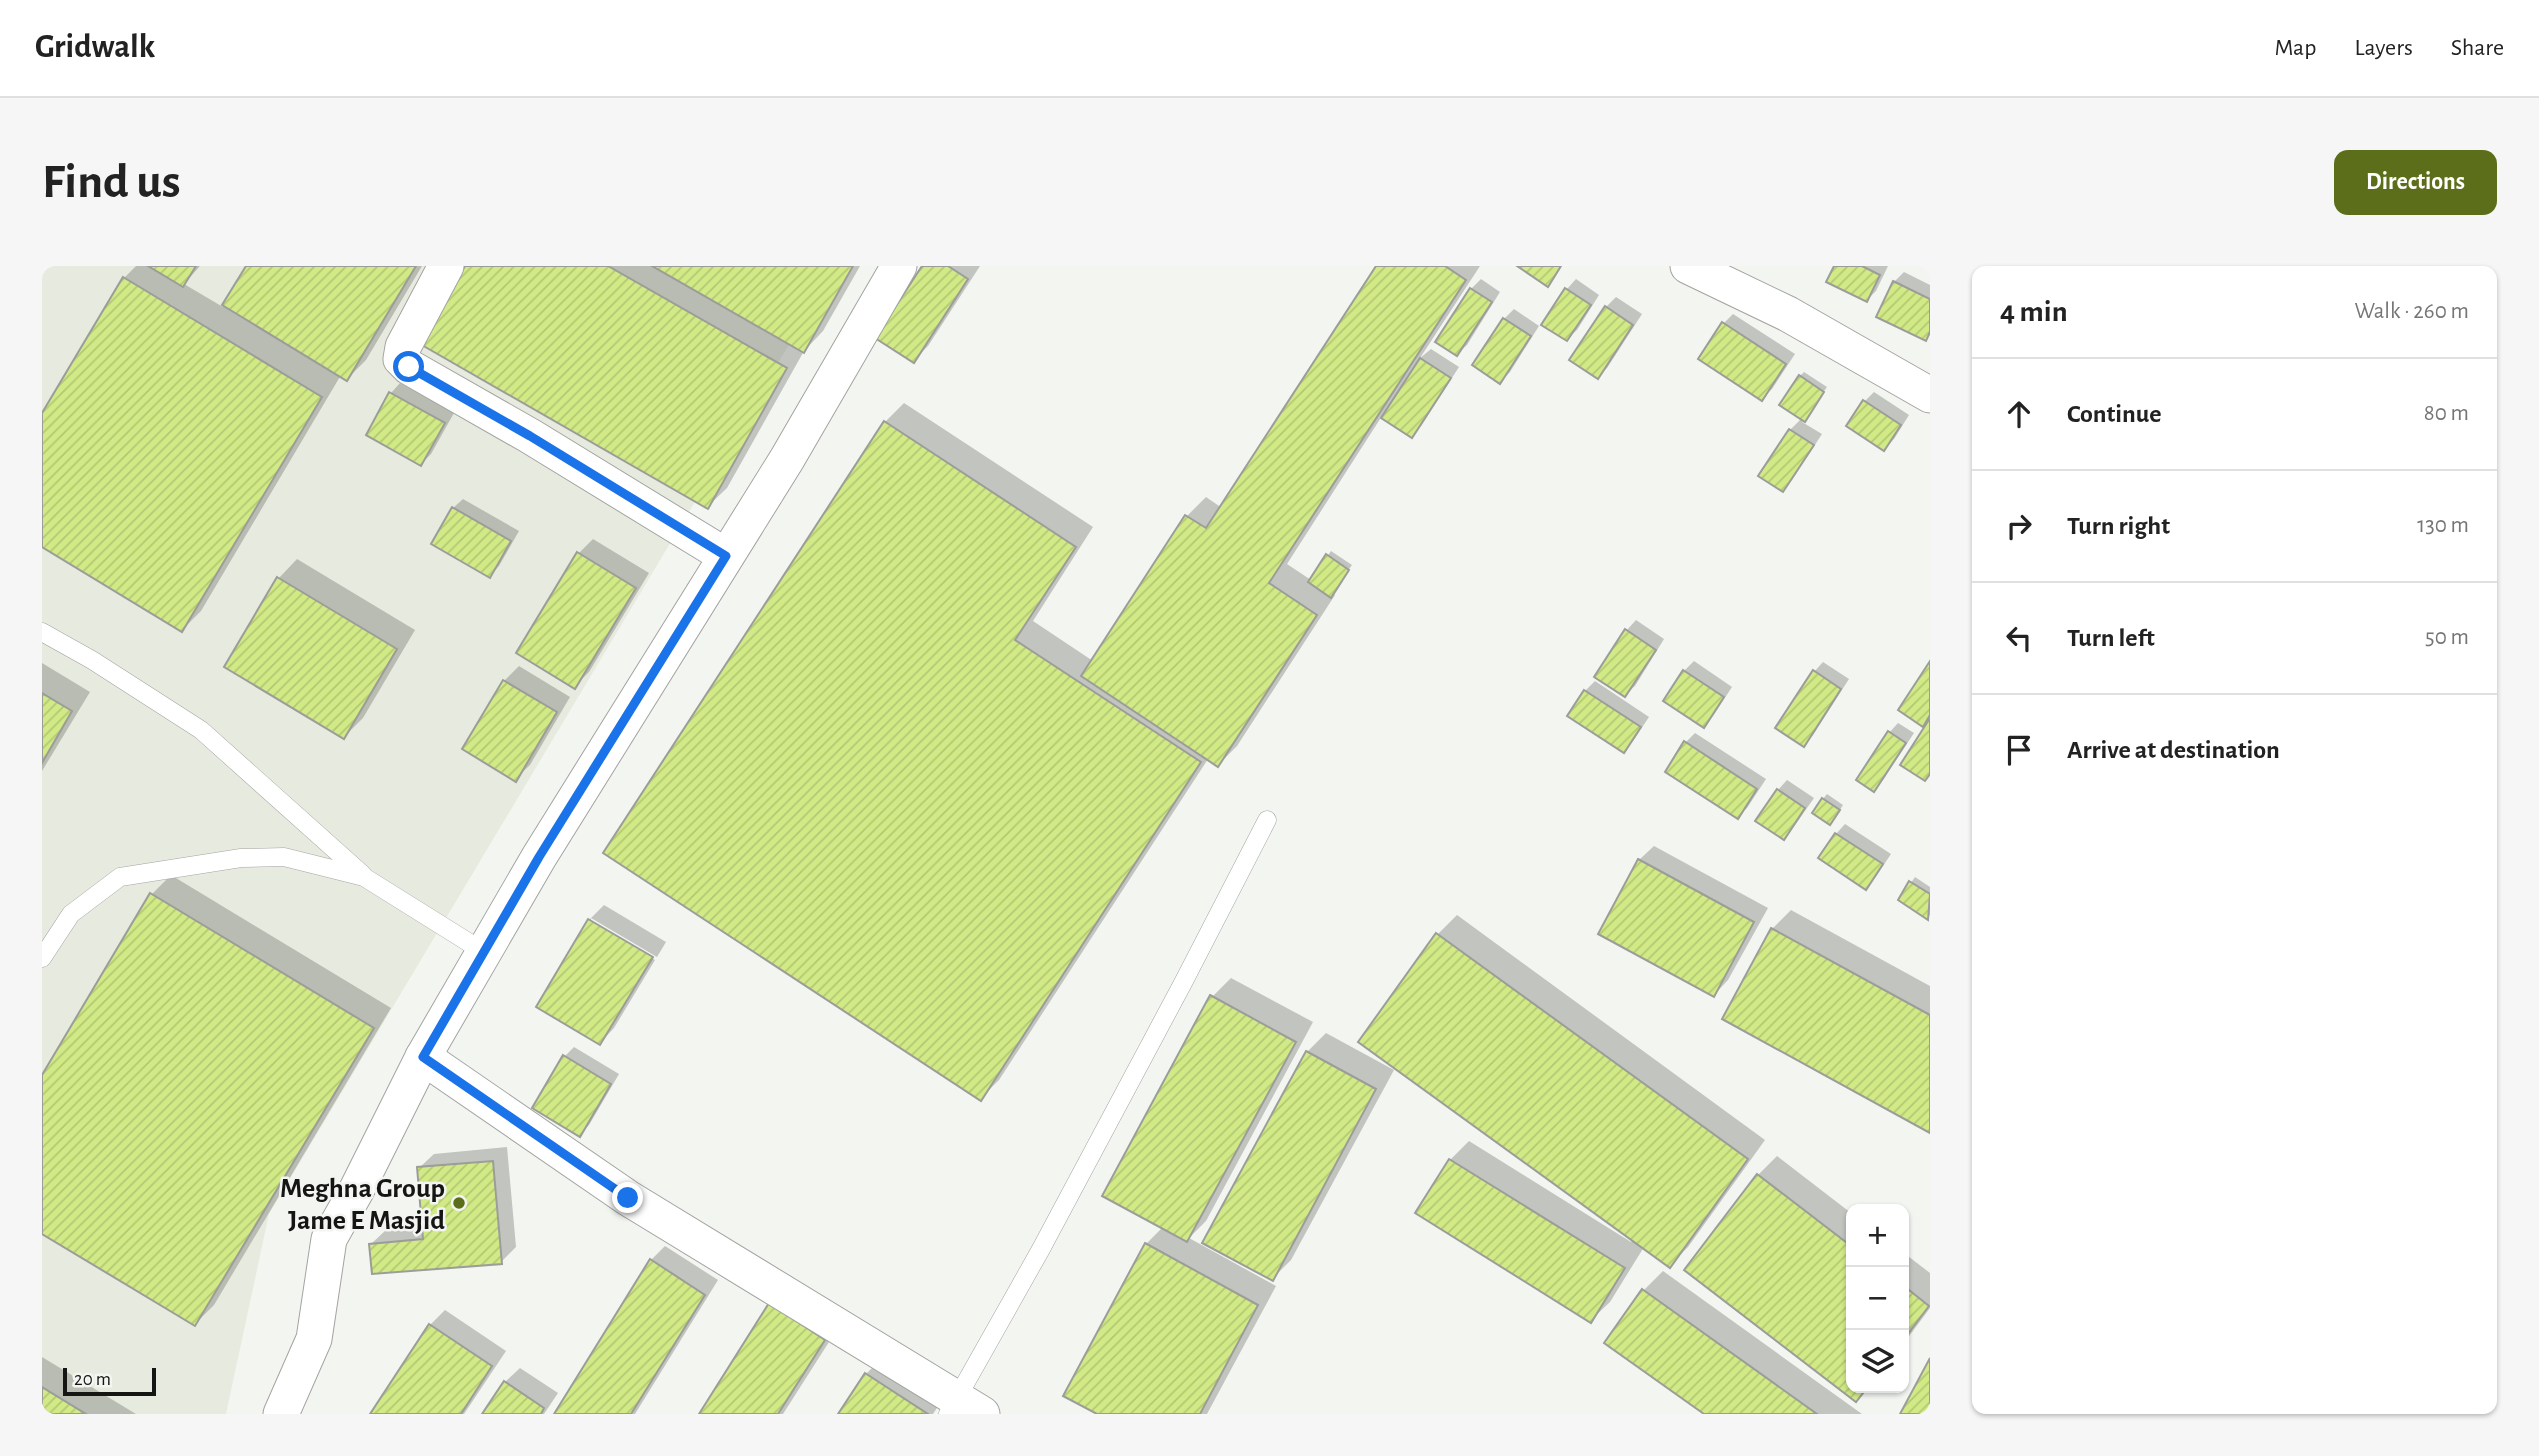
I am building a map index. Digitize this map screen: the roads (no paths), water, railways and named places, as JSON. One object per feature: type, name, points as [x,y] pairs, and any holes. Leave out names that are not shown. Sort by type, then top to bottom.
[{"type":"street","points":[[446,266],[403,347],[401,359],[409,367],[530,436],[726,556]]},
{"type":"street","points":[[281,1414],[314,1339],[329,1239],[423,1057],[539,857],[787,459],[899,266]]},
{"type":"street","points":[[1688,266],[1788,314],[1930,395]]},
{"type":"street","points":[[423,1057],[628,1198],[962,1409]]},
{"type":"lane","points":[[42,632],[92,660],[201,730],[364,877],[484,952]]},
{"type":"lane","points":[[962,1409],[1267,820]]},
{"type":"lane","points":[[42,958],[71,914],[120,877],[241,858],[284,857],[364,877]]},
{"type":"place","name":"Meghna Group Jame E Masjid","points":[[459,1203]]}]
